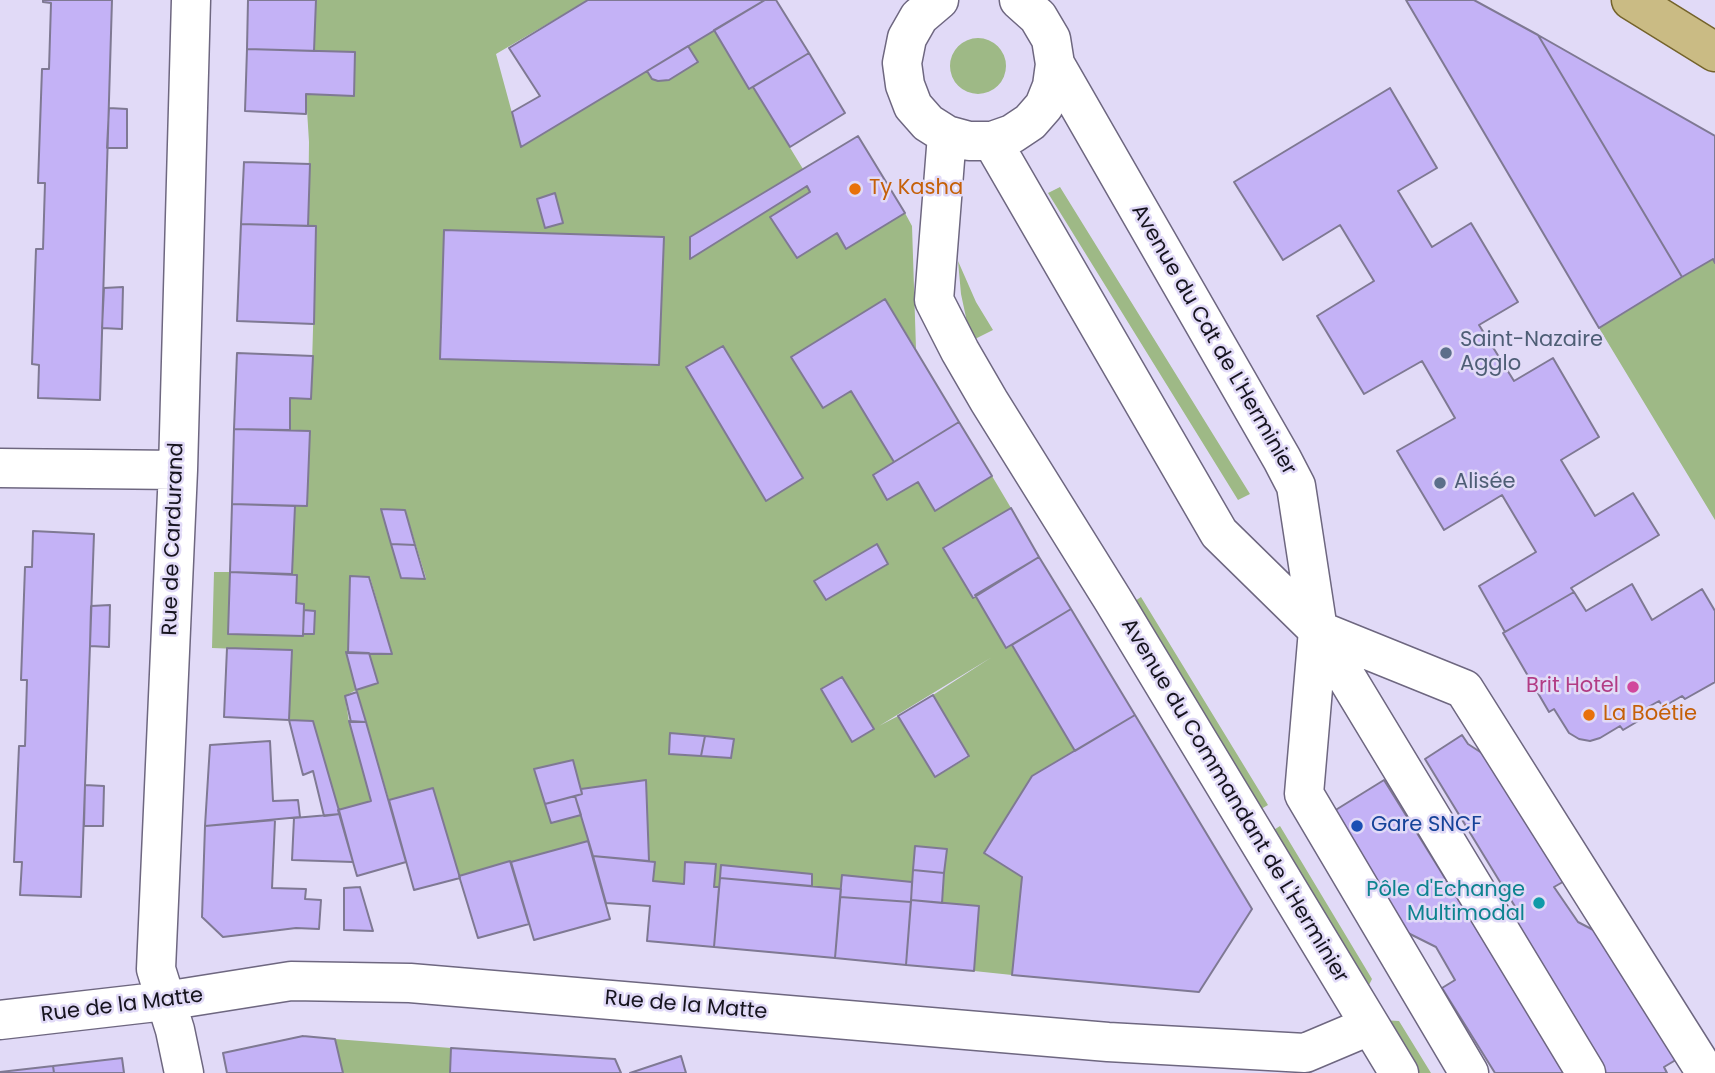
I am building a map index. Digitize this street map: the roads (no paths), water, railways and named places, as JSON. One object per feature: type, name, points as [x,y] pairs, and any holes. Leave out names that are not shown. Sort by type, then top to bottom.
[{"type":"main road","points":[[1631,0],[1715,52]]},
{"type":"street","name":"Rue de Cardurand","points":[[184,1073],[175,1030],[156,970],[178,470],[191,0]]},
{"type":"street","points":[[939,0],[919,17],[907,38],[902,63],[905,85],[914,106],[929,123],[947,135],[969,141],[992,141],[1012,134],[1030,122],[1044,106],[1052,86],[1055,64],[1051,39],[1038,17],[1019,0]]},
{"type":"street","name":"Avenue du Cdt de L'Herminier","points":[[1055,64],[1296,486],[1318,631]]},
{"type":"street","name":"Avenue du Commandant de L'Herminier","points":[[947,135],[934,300],[989,401],[1398,1073]]},
{"type":"street","points":[[992,141],[1219,533],[1318,631],[1586,1073]]},
{"type":"street","points":[[0,468],[178,470]]},
{"type":"street","points":[[1318,631],[1304,794],[1469,1073]]},
{"type":"street","points":[[1318,631],[1464,689],[1706,1073]]},
{"type":"street","name":"Rue de la Matte","points":[[0,1020],[165,1001],[291,981],[410,983],[1108,1042],[1305,1053],[1370,1026]]},
{"type":"place","name":"Ty Kasha","points":[[855,189]]},
{"type":"place","name":"Saint-Nazaire Agglo","points":[[1446,353]]},
{"type":"place","name":"Alisée","points":[[1440,483]]},
{"type":"place","name":"Brit Hotel","points":[[1633,687]]},
{"type":"place","name":"La Boétie","points":[[1589,715]]},
{"type":"place","name":"Gare SNCF","points":[[1357,826]]},
{"type":"place","name":"Pôle d'Echange Multimodal","points":[[1539,903]]}]
